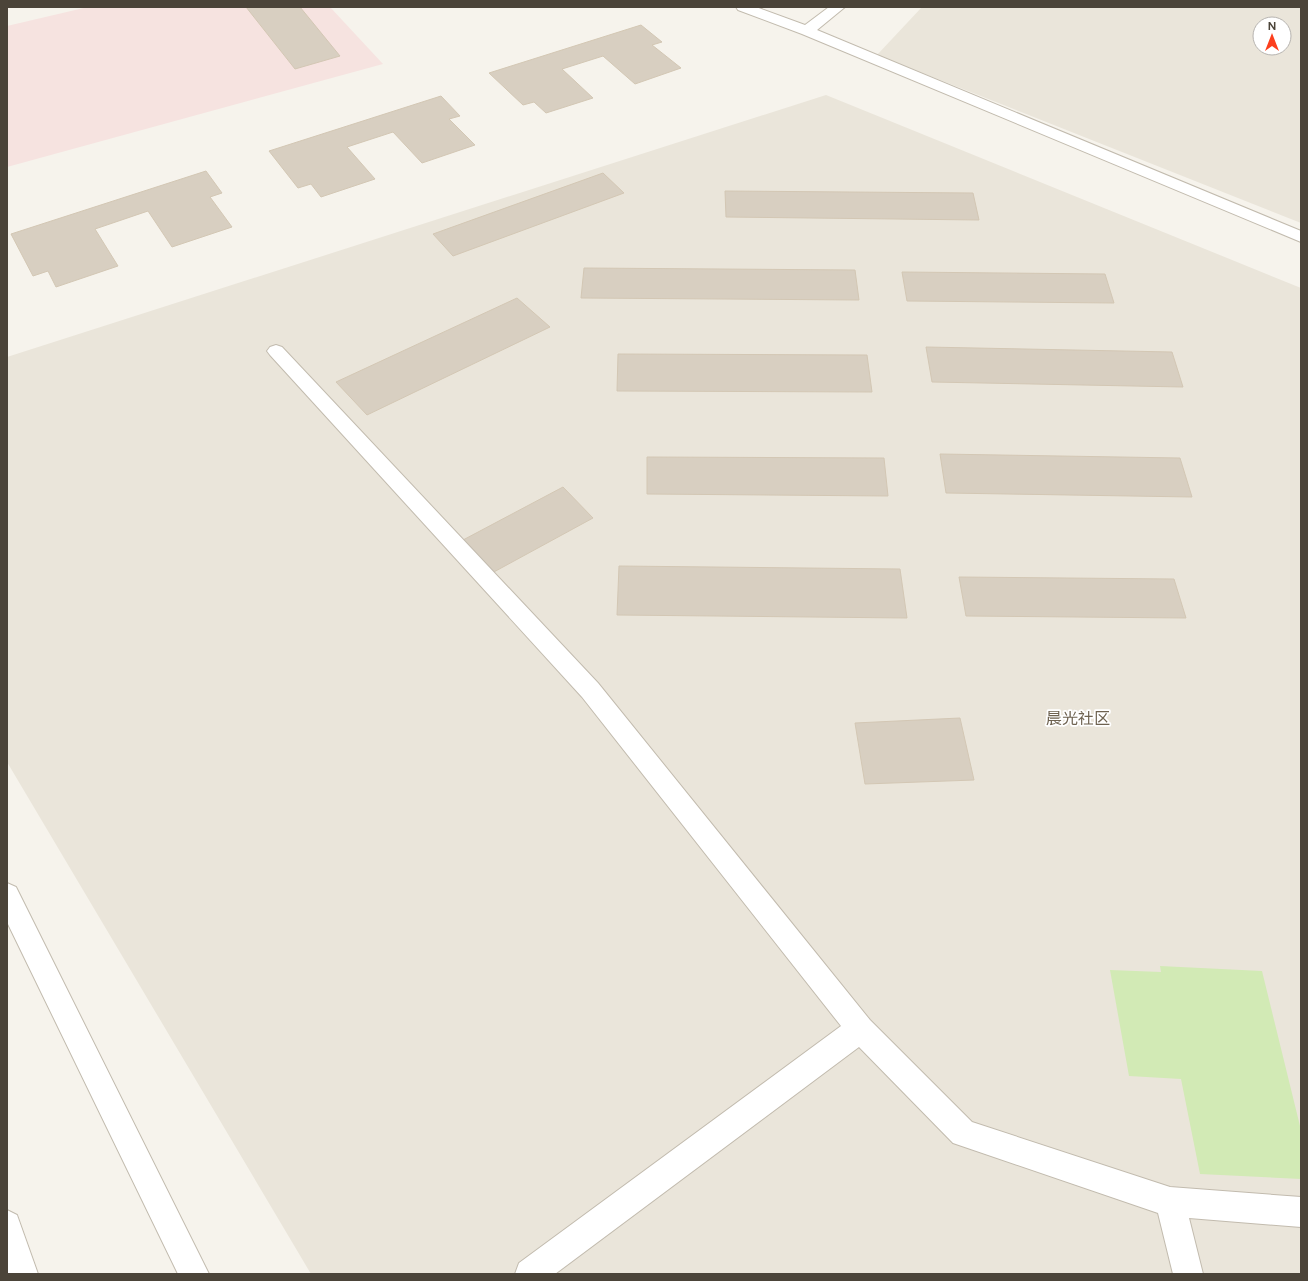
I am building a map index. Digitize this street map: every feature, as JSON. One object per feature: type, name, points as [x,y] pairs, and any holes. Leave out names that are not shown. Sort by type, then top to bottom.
[{"type":"street","points":[[743,7],[807,31],[1301,237]]},
{"type":"street","points":[[807,31],[838,7]]},
{"type":"street","points":[[276,351],[590,690],[860,1029],[963,1133],[1170,1202],[1301,1212]]},
{"type":"street","points":[[7,895],[194,1274]]},
{"type":"street","points":[[530,1274],[860,1029]]},
{"type":"street","points":[[1170,1202],[1188,1274]]},
{"type":"street","points":[[7,1225],[23,1274]]},
{"type":"shaded area","points":[[88,7],[330,7],[383,64],[7,167],[7,26]]},
{"type":"shaded area","points":[[922,7],[1301,7],[1301,223],[877,55]]},
{"type":"shaded area","points":[[826,95],[1301,288],[1301,1274],[311,1274],[7,762],[7,357]]},
{"type":"green space","points":[[1160,966],[1262,971],[1301,1130],[1301,1179],[1200,1174],[1181,1079],[1129,1076],[1110,970],[1161,972]]},
{"type":"building","points":[[246,7],[300,7],[340,56],[295,69]]},
{"type":"building","points":[[641,25],[662,42],[652,45],[681,68],[635,84],[603,56],[562,69],[593,98],[546,113],[534,102],[523,105],[489,73]]},
{"type":"building","points":[[441,96],[460,116],[449,119],[475,145],[422,163],[393,132],[347,147],[375,179],[321,197],[311,184],[298,188],[269,151]]},
{"type":"building","points":[[206,171],[222,193],[210,197],[232,227],[172,247],[148,211],[95,229],[118,266],[56,287],[48,271],[33,276],[11,234]]},
{"type":"building","points":[[603,173],[624,193],[453,256],[433,234]]},
{"type":"building","points":[[725,191],[973,193],[979,220],[726,217]]},
{"type":"building","points":[[584,268],[855,270],[859,300],[581,298]]},
{"type":"building","points":[[902,272],[1105,274],[1114,303],[907,301]]},
{"type":"building","points":[[517,298],[550,327],[367,415],[336,382]]},
{"type":"building","points":[[926,347],[1172,352],[1183,387],[932,382]]},
{"type":"building","points":[[618,354],[867,355],[872,392],[617,391]]},
{"type":"building","points":[[940,454],[1180,458],[1192,497],[946,493]]},
{"type":"building","points":[[647,457],[884,458],[888,496],[647,494]]},
{"type":"building","points":[[563,487],[593,518],[492,573],[463,540]]},
{"type":"building","points":[[619,566],[900,569],[907,618],[617,615]]},
{"type":"building","points":[[959,577],[1174,579],[1186,618],[966,616]]},
{"type":"building","points":[[960,718],[974,780],[865,784],[855,723]]},
{"type":"district","name":"晨光社区","points":[[1078,718]]}]
